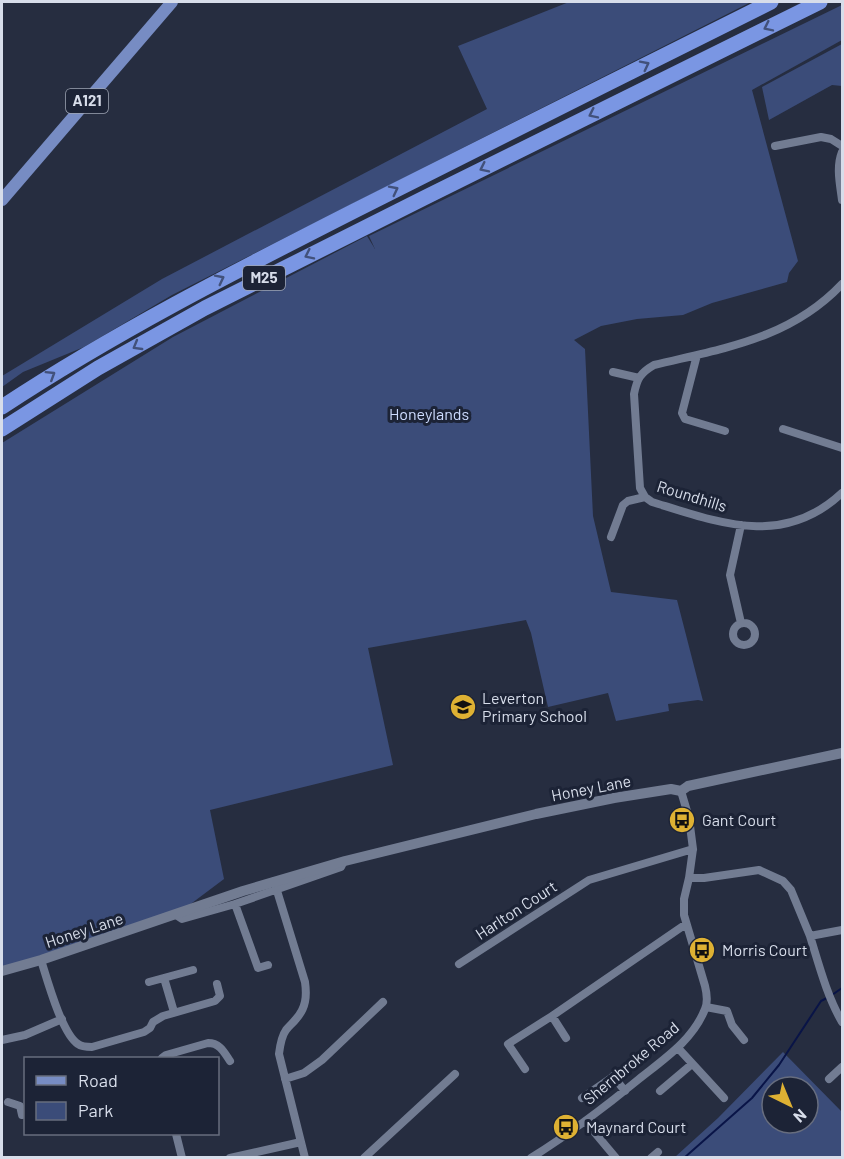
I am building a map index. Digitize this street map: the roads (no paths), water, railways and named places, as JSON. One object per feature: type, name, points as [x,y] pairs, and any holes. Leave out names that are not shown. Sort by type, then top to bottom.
[{"type":"highway","name":"M25","points":[[2,407],[90,351],[203,288],[771,2]]},
{"type":"highway","name":"M25","points":[[2,429],[98,368],[214,303],[820,2]]},
{"type":"main road","name":"A121","points":[[2,200],[172,2]]},
{"type":"street","points":[[775,146],[821,137],[831,139],[843,146]]},
{"type":"street","points":[[843,152],[839,163],[843,200]]},
{"type":"street","points":[[613,372],[639,378],[644,371],[654,365],[745,343],[767,335],[794,323],[822,304],[843,284]]},
{"type":"street","points":[[697,355],[682,413],[686,419],[725,431]]},
{"type":"street","name":"Roundhills","points":[[639,378],[634,394],[640,488],[645,497],[652,502],[698,516],[752,527],[783,525],[812,515],[843,493]]},
{"type":"street","points":[[783,429],[843,448]]},
{"type":"street","points":[[611,537],[623,505],[628,501],[645,497]]},
{"type":"street","points":[[741,525],[730,575],[741,623]]},
{"type":"street","name":"Honey Lane","points":[[2,971],[345,861],[536,814],[671,789],[681,791],[688,786],[843,753]]},
{"type":"street","points":[[681,791],[689,818],[693,849],[684,899],[684,915],[705,986],[706,1007],[727,1011],[732,1024],[744,1040]]},
{"type":"street","name":"Harlton Court","points":[[459,964],[589,880],[693,849]]},
{"type":"street","points":[[689,878],[759,870],[783,881],[791,890],[836,1011],[843,1022]]},
{"type":"street","points":[[276,885],[306,982],[307,993],[304,1006],[286,1031],[280,1043],[279,1054],[305,1158]]},
{"type":"street","name":"Honey Lane","points":[[176,915],[182,919],[235,904],[276,885]]},
{"type":"street","points":[[235,904],[258,968],[268,965]]},
{"type":"street","points":[[525,1069],[508,1044],[686,924]]},
{"type":"street","points":[[810,936],[843,930]]},
{"type":"street","points":[[40,960],[66,1030],[77,1044],[84,1047],[92,1047],[144,1032],[153,1022],[163,1016],[215,1001],[220,996],[217,984]]},
{"type":"street","points":[[149,982],[193,970]]},
{"type":"street","points":[[164,978],[174,1012]]},
{"type":"street","points":[[285,1079],[304,1073],[322,1060],[383,1002]]},
{"type":"street","name":"Shernbroke Road","points":[[533,1157],[625,1091],[678,1048],[697,1024],[706,1007]]},
{"type":"street","points":[[552,1016],[566,1038]]},
{"type":"street","points":[[2,1040],[26,1035],[62,1019]]},
{"type":"street","points":[[164,1057],[214,1043],[222,1048],[230,1061]]},
{"type":"street","points":[[678,1048],[724,1098]]},
{"type":"street","points":[[660,1091],[692,1064]]},
{"type":"street","points":[[582,1098],[630,1065]]},
{"type":"street","points":[[829,1079],[843,1067]]},
{"type":"street","points":[[364,1158],[455,1074]]},
{"type":"street","points":[[613,1076],[625,1091]]},
{"type":"street","points":[[8,1102],[23,1107]]},
{"type":"street","points":[[585,1121],[616,1158]]},
{"type":"street","points":[[176,1135],[182,1158]]},
{"type":"street","points":[[232,1157],[301,1142]]},
{"type":"waterway","points":[[832,995],[842,988]]},
{"type":"waterway","points":[[684,1158],[752,1098],[779,1065],[821,1001],[827,998]]},
{"type":"place","name":"Leverton Primary School","points":[[463,707]]},
{"type":"place","name":"Gant Court","points":[[682,820]]},
{"type":"place","name":"Morris Court","points":[[702,950]]},
{"type":"place","name":"Maynard Court","points":[[566,1127]]},
{"type":"park label","name":"Honeylands","points":[[429,414]]}]
